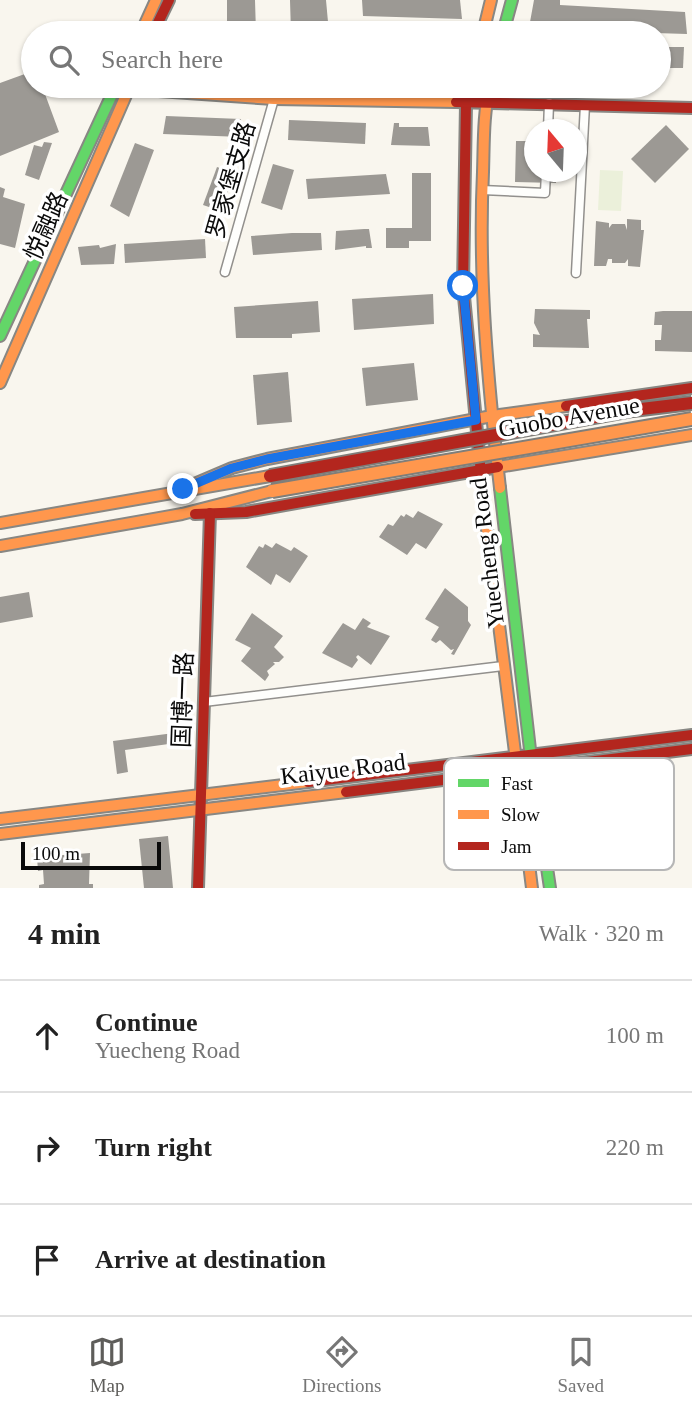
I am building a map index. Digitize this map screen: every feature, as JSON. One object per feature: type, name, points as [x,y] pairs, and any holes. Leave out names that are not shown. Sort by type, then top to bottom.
[{"type":"main road","points":[[146,21],[156,0]]},
{"type":"main road","points":[[159,21],[169,0]]},
{"type":"main road","points":[[486,21],[491,0]]},
{"type":"main road","points":[[506,21],[512,0]]},
{"type":"main road","name":"悦融路","points":[[0,335],[117,98]]},
{"type":"main road","name":"悦融路","points":[[0,383],[117,98]]},
{"type":"main road","points":[[261,98],[692,108]]},
{"type":"main road","name":"Yuecheng Road","points":[[467,98],[463,286],[480,471],[513,758]]},
{"type":"main road","name":"Yuecheng Road","points":[[487,98],[482,190],[482,283],[492,416],[532,758]]},
{"type":"main road","points":[[183,489],[232,468],[267,459],[492,416],[692,388]]},
{"type":"main road","name":"Guobo Avenue","points":[[0,523],[633,410],[692,403]]},
{"type":"main road","name":"Guobo Avenue","points":[[0,546],[182,514],[272,491],[692,419]]},
{"type":"main road","points":[[182,514],[246,512],[692,435]]},
{"type":"main road","name":"国博一路","points":[[198,888],[210,513]]},
{"type":"main road","name":"Kaiyue Road","points":[[545,758],[692,735]]},
{"type":"main road","name":"Kaiyue Road","points":[[561,758],[692,749]]},
{"type":"main road","name":"Kaiyue Road","points":[[0,819],[201,793],[444,770]]},
{"type":"main road","name":"Kaiyue Road","points":[[0,834],[444,773]]},
{"type":"main road","name":"Yuecheng Road","points":[[529,870],[531,888]]},
{"type":"main road","name":"Yuecheng Road","points":[[547,870],[550,888]]},
{"type":"street","name":"罗家堡支路","points":[[225,272],[274,99]]},
{"type":"street","points":[[548,119],[549,103]]},
{"type":"street","points":[[576,273],[585,105]]},
{"type":"street","points":[[482,190],[545,193],[546,182]]},
{"type":"street","points":[[204,702],[503,666]]},
{"type":"green space","points":[[600,170],[623,171],[621,211],[598,210]]},
{"type":"building","points":[[227,0],[255,0],[256,21],[227,21]]},
{"type":"building","points":[[290,0],[326,0],[328,21],[291,21]]},
{"type":"building","points":[[362,0],[460,0],[462,19],[363,16]]},
{"type":"building","points":[[534,0],[560,0],[560,5],[685,12],[687,34],[671,34],[671,21],[530,21]]},
{"type":"building","points":[[671,47],[684,47],[683,68],[671,68]]},
{"type":"building","points":[[21,75],[21,98],[46,98],[59,132],[0,156],[0,83]]},
{"type":"building","points":[[166,116],[241,119],[242,137],[163,134]]},
{"type":"building","points":[[289,120],[366,123],[365,144],[288,140]]},
{"type":"building","points":[[394,123],[399,123],[399,127],[428,127],[430,146],[391,145]]},
{"type":"building","points":[[666,125],[689,149],[655,183],[631,159]]},
{"type":"building","points":[[516,141],[524,141],[524,182],[556,183],[515,182]]},
{"type":"building","points":[[44,142],[52,143],[39,180],[25,175],[34,145],[42,147]]},
{"type":"building","points":[[135,143],[154,150],[129,217],[110,206]]},
{"type":"building","points":[[273,164],[294,170],[282,210],[261,203]]},
{"type":"building","points":[[217,167],[234,173],[221,211],[203,205]]},
{"type":"building","points":[[412,173],[431,173],[431,241],[409,241],[409,248],[386,248],[386,228],[412,228]]},
{"type":"building","points":[[386,174],[390,194],[308,199],[306,179]]},
{"type":"building","points":[[0,187],[5,189],[3,197],[25,204],[15,248],[0,244]]},
{"type":"building","points":[[627,219],[641,220],[641,230],[644,230],[640,267],[628,266],[628,259],[625,263],[612,263],[612,259],[608,259],[606,266],[594,266],[596,221],[609,223],[609,228],[612,224],[625,224],[627,230]]},
{"type":"building","points":[[369,229],[372,248],[366,246],[335,250],[336,231]]},
{"type":"building","points":[[321,233],[322,250],[253,255],[251,236]]},
{"type":"building","points":[[205,239],[206,258],[125,263],[124,244]]},
{"type":"building","points":[[116,244],[114,264],[81,265],[78,247],[99,245],[100,248]]},
{"type":"building","points":[[433,294],[434,324],[354,330],[352,299]]},
{"type":"building","points":[[318,301],[320,332],[292,334],[292,338],[236,338],[234,307]]},
{"type":"building","points":[[535,309],[590,310],[590,319],[587,319],[589,348],[533,347],[533,334],[540,335],[534,323]]},
{"type":"building","points":[[692,311],[692,352],[655,351],[655,340],[661,340],[662,325],[654,325],[655,312]]},
{"type":"building","points":[[414,363],[418,400],[366,406],[362,368]]},
{"type":"building","points":[[288,372],[292,422],[257,425],[253,375]]},
{"type":"building","points":[[418,511],[443,524],[426,549],[416,543],[407,555],[379,537],[388,524],[393,526],[401,515],[404,517],[406,514],[413,518]]},
{"type":"building","points":[[276,543],[291,551],[294,547],[308,556],[290,583],[276,574],[271,585],[246,567],[259,546],[263,548],[265,544],[272,548]]},
{"type":"building","points":[[445,588],[468,607],[468,621],[471,625],[454,655],[451,654],[454,649],[451,650],[440,640],[436,643],[431,640],[439,627],[425,619]]},
{"type":"building","points":[[29,592],[33,617],[0,623],[0,597]]},
{"type":"building","points":[[252,613],[283,636],[274,647],[284,657],[279,662],[273,662],[275,664],[267,671],[269,675],[265,681],[241,661],[251,648],[235,640]]},
{"type":"building","points":[[363,618],[371,623],[367,627],[390,636],[371,665],[358,655],[352,668],[322,653],[343,623],[355,630]]},
{"type":"building","points":[[174,733],[176,743],[125,750],[128,772],[117,774],[113,741]]},
{"type":"building","points":[[168,836],[173,888],[144,888],[139,839]]},
{"type":"building","points":[[90,853],[89,884],[93,884],[93,888],[39,888],[39,885],[44,884],[43,870],[38,871],[37,857]]},
{"type":"traffic: fast","points":[[506,21],[512,0]]},
{"type":"traffic: fast","points":[[0,336],[110,98]]},
{"type":"traffic: fast","points":[[500,488],[531,758]]},
{"type":"traffic: fast","points":[[547,870],[550,888]]},
{"type":"traffic: slow","points":[[146,21],[156,0]]},
{"type":"traffic: slow","points":[[486,21],[491,0]]},
{"type":"traffic: slow","points":[[0,383],[125,98]]},
{"type":"traffic: slow","points":[[260,98],[456,102]]},
{"type":"traffic: slow","points":[[488,98],[484,129],[483,290],[500,488]]},
{"type":"traffic: slow","points":[[185,488],[232,468],[267,459],[492,416],[566,406]]},
{"type":"traffic: slow","points":[[272,491],[692,419]]},
{"type":"traffic: slow","points":[[498,467],[692,435]]},
{"type":"traffic: slow","points":[[0,523],[270,476]]},
{"type":"traffic: slow","points":[[0,546],[182,514],[272,491]]},
{"type":"traffic: slow","points":[[484,505],[516,758]]},
{"type":"traffic: slow","points":[[0,819],[308,782]]},
{"type":"traffic: slow","points":[[0,834],[346,792]]},
{"type":"traffic: slow","points":[[530,870],[532,888]]},
{"type":"traffic: jam","points":[[159,21],[169,0]]},
{"type":"traffic: jam","points":[[467,98],[463,286],[484,505]]},
{"type":"traffic: jam","points":[[456,102],[692,108]]},
{"type":"traffic: jam","points":[[566,406],[692,388]]},
{"type":"traffic: jam","points":[[270,476],[633,410],[692,403]]},
{"type":"traffic: jam","points":[[195,514],[246,512],[498,467]]},
{"type":"traffic: jam","points":[[198,888],[210,513]]},
{"type":"traffic: jam","points":[[504,758],[692,735]]},
{"type":"traffic: jam","points":[[620,758],[692,749]]},
{"type":"traffic: jam","points":[[308,782],[444,765]]},
{"type":"traffic: jam","points":[[346,792],[444,780]]},
{"type":"route","points":[[183,489],[232,468],[267,459],[476,420],[463,286]]}]
